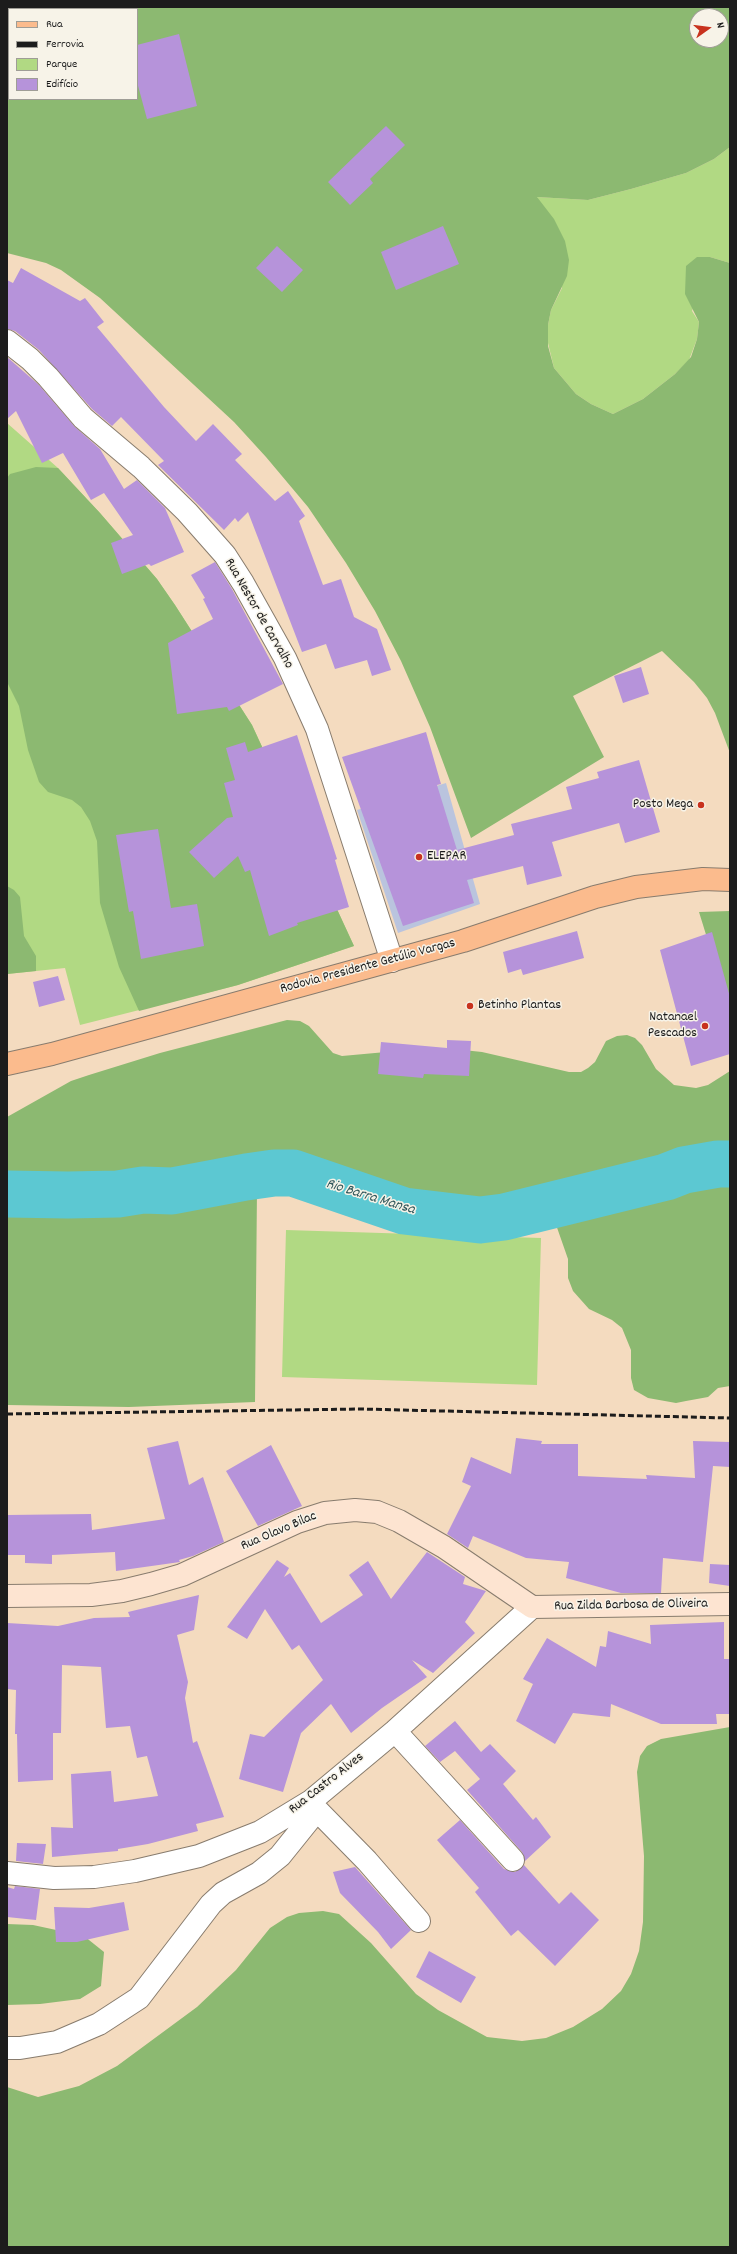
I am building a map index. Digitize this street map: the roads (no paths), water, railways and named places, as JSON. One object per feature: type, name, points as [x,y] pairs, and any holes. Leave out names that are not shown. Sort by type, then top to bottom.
[{"type":"main road","name":"Rodovia Presidente Getúlio Vargas","points":[[7,1064],[52,1054],[392,961],[463,941],[559,908],[636,887],[703,879],[730,880]]},
{"type":"street","name":"Rua Nestor de Carvalho","points":[[7,341],[30,359],[48,377],[88,423],[141,467],[187,512],[225,555],[243,583],[284,658],[317,729],[392,961]]},
{"type":"street","name":"Rua Olavo Bilac","points":[[7,1596],[91,1594],[122,1591],[151,1584],[182,1575],[297,1522],[325,1513],[355,1510],[377,1512],[399,1521],[444,1547],[532,1607]]},
{"type":"street","name":"Rua Zilda Barbosa de Oliveira","points":[[532,1607],[730,1604]]},
{"type":"street","name":"Rua Castro Alves","points":[[7,1873],[54,1878],[94,1877],[135,1871],[199,1856],[260,1832],[314,1805],[532,1607]]},
{"type":"street","points":[[395,1730],[513,1860]]},
{"type":"street","points":[[7,2048],[20,2048],[58,2042],[99,2024],[139,1998],[211,1904],[223,1892],[259,1873],[280,1856],[314,1805],[367,1861],[419,1921]]},
{"type":"waterway","name":"Rio Barra Mansa","points":[[7,1194],[68,1195],[118,1194],[143,1190],[172,1191],[246,1177],[274,1173],[293,1173],[404,1211],[480,1220],[504,1217],[666,1177],[684,1170],[718,1164],[730,1164]]},
{"type":"railway","points":[[7,1414],[361,1409],[730,1418]]},
{"type":"place","name":"Posto Mega","points":[[701,805]]},
{"type":"place","name":"ELEPAR","points":[[419,857]]},
{"type":"place","name":"Betinho Plantas","points":[[470,1006]]},
{"type":"place","name":"Natanael Pescados","points":[[705,1026]]}]
